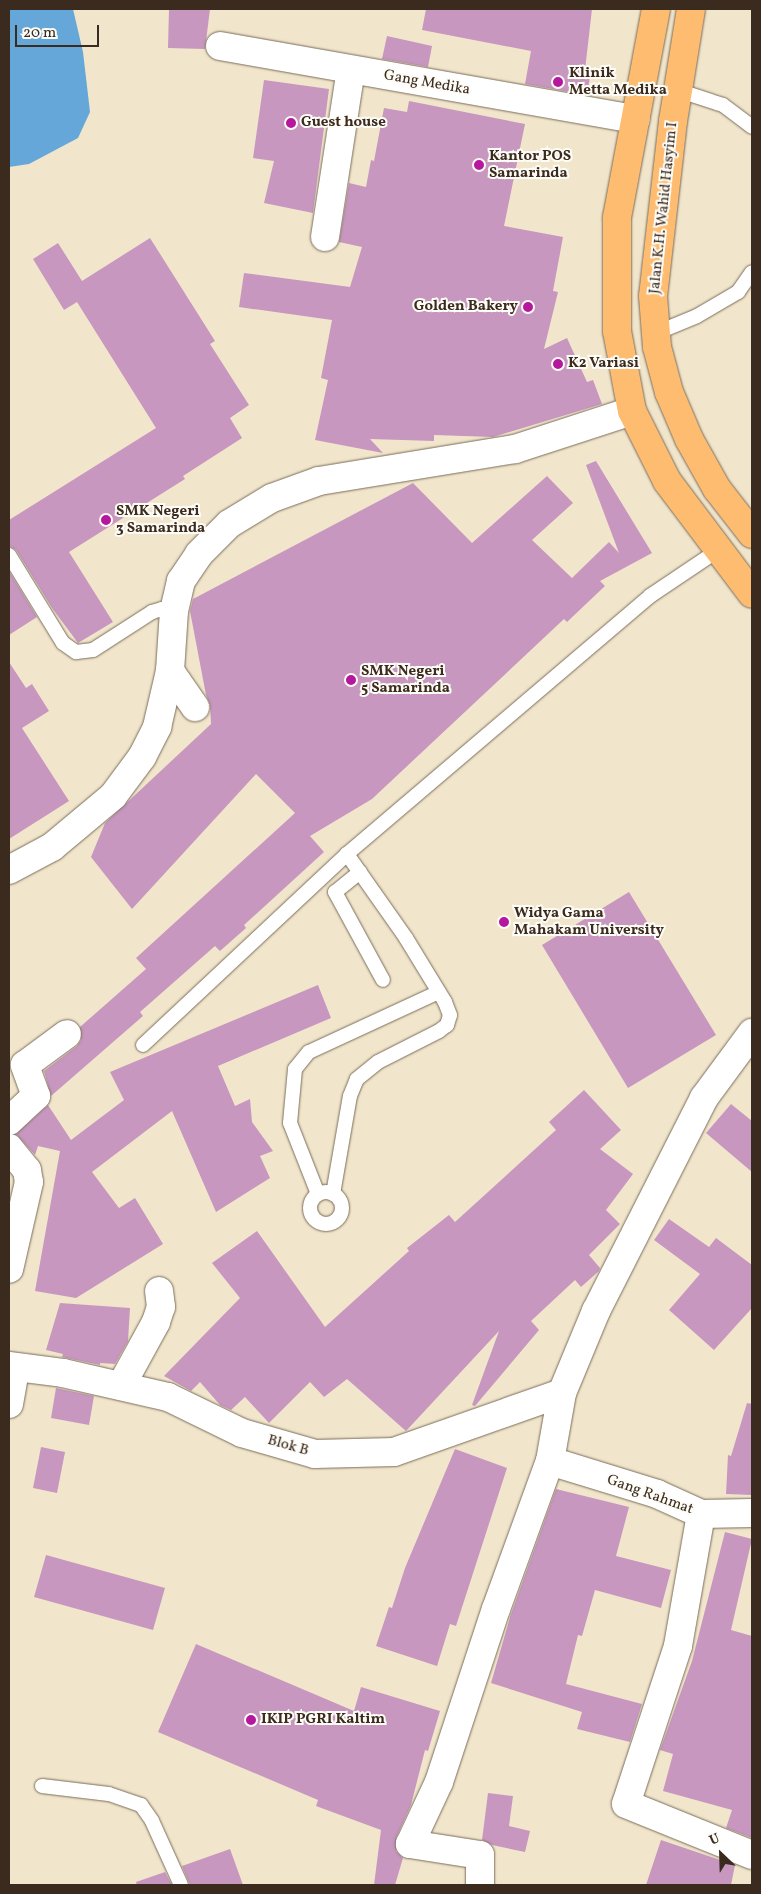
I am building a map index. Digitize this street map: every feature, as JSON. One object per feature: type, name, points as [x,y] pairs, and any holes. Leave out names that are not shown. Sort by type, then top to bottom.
[{"type":"main road","points":[[656,9],[617,218],[617,331],[632,411],[666,481],[716,551],[752,594]]},
{"type":"main road","name":"Jalan K.H. Wahid Hasyim I","points":[[692,9],[677,90],[653,296],[656,333],[669,392],[689,439],[717,489],[751,532]]},
{"type":"main road","points":[[716,551],[751,532]]},
{"type":"street","name":"Gang Medika","points":[[220,46],[636,118]]},
{"type":"street","points":[[325,236],[350,70]]},
{"type":"street","points":[[9,870],[52,847],[114,796],[142,757],[157,727],[170,672],[174,611],[181,581],[199,554],[228,524],[272,498],[319,481],[515,449],[632,411]]},
{"type":"street","points":[[170,672],[195,707]]},
{"type":"street","points":[[480,1885],[480,1855],[410,1844],[439,1782],[496,1609],[550,1461],[562,1393],[596,1311],[704,1098],[752,1033]]},
{"type":"street","points":[[9,1121],[36,1096],[25,1065],[67,1034]]},
{"type":"street","points":[[9,1148],[27,1170],[29,1182],[9,1269]]},
{"type":"street","points":[[121,1386],[156,1322],[161,1307],[159,1291]]},
{"type":"street","name":"Blok B","points":[[9,1404],[12,1368],[63,1373],[168,1397],[242,1433],[315,1454],[394,1452],[562,1393]]},
{"type":"street","name":"Gang Rahmat","points":[[550,1461],[657,1494],[701,1514],[752,1513]]},
{"type":"street","points":[[701,1514],[678,1646],[626,1804],[752,1855]]},
{"type":"lane","points":[[677,90],[723,105],[752,127]]},
{"type":"lane","points":[[656,333],[697,316],[738,292],[752,272]]},
{"type":"lane","points":[[143,1045],[347,854],[650,596],[716,551]]},
{"type":"lane","points":[[9,555],[63,643],[76,652],[93,650],[152,612],[162,609],[174,611]]},
{"type":"lane","points":[[333,1194],[318,1194],[311,1201],[310,1211],[315,1220],[324,1224],[334,1222],[340,1214],[341,1205],[333,1194],[350,1096],[357,1080],[378,1062],[446,1025],[450,1015],[439,992],[406,938],[347,854]]},
{"type":"lane","points":[[360,872],[335,892],[383,980]]},
{"type":"lane","points":[[318,1194],[290,1122],[295,1069],[309,1052],[439,992]]},
{"type":"lane","points":[[42,1786],[109,1794],[141,1805],[152,1821],[181,1885]]},
{"type":"water","points":[[9,9],[73,9],[83,52],[90,112],[78,138],[29,164],[9,167]]},
{"type":"building","points":[[169,9],[210,9],[205,49],[168,48]]},
{"type":"building","points":[[426,9],[592,9],[585,70],[591,71],[587,95],[525,84],[531,51],[422,30]]},
{"type":"building","points":[[387,36],[432,46],[428,67],[382,59]]},
{"type":"building","name":"Guest house","points":[[264,80],[329,89],[313,213],[264,203],[274,161],[253,158]]},
{"type":"building","points":[[409,101],[525,124],[504,226],[563,237],[553,291],[558,292],[544,349],[567,338],[587,382],[593,380],[602,404],[493,437],[434,435],[434,441],[370,439],[383,453],[315,440],[328,380],[321,378],[332,320],[239,307],[244,273],[350,287],[362,247],[339,242],[349,183],[366,187],[371,160],[374,161],[384,108],[407,112]]},
{"type":"building","points":[[150,238],[215,341],[210,344],[249,405],[230,418],[242,438],[183,476],[185,479],[69,552],[113,622],[78,643],[52,608],[16,550],[9,546],[9,520],[156,428],[77,302],[64,310],[33,259],[58,243],[82,281]]},
{"type":"building","name":"SMK Negeri 5 Samarinda","points":[[596,461],[652,553],[600,581],[605,586],[567,622],[564,619],[372,799],[310,836],[324,852],[244,925],[246,928],[220,951],[215,946],[140,1012],[143,1016],[51,1096],[44,1071],[77,1046],[81,1040],[80,1027],[146,969],[136,958],[295,813],[256,774],[132,909],[91,857],[105,823],[211,724],[210,705],[206,695],[190,611],[193,599],[413,483],[472,543],[547,476],[573,503],[532,540],[572,578],[609,542],[619,553],[586,465]]},
{"type":"building","points":[[9,571],[37,617],[9,635]]},
{"type":"building","points":[[9,662],[26,688],[32,684],[49,711],[22,728],[69,801],[9,839]]},
{"type":"building","points":[[629,892],[716,1035],[628,1088],[542,945]]},
{"type":"building","points":[[318,985],[331,1018],[218,1066],[235,1106],[250,1099],[252,1122],[273,1151],[260,1156],[270,1178],[216,1212],[172,1111],[92,1172],[119,1208],[135,1198],[163,1244],[76,1298],[35,1291],[60,1151],[38,1146],[35,1155],[16,1134],[48,1105],[71,1140],[124,1100],[110,1072]]},
{"type":"building","points":[[584,1090],[621,1130],[600,1149],[633,1174],[606,1210],[620,1224],[589,1255],[600,1268],[599,1271],[581,1287],[575,1280],[531,1321],[539,1330],[475,1406],[472,1405],[499,1331],[406,1431],[347,1379],[324,1397],[310,1382],[269,1423],[245,1397],[231,1410],[220,1405],[200,1382],[191,1391],[164,1376],[240,1298],[212,1263],[257,1231],[325,1327],[409,1251],[407,1248],[449,1215],[455,1222],[556,1130],[549,1122]]},
{"type":"building","points":[[731,1104],[752,1121],[752,1172],[706,1133]]},
{"type":"building","points":[[669,1219],[709,1247],[716,1238],[752,1265],[752,1308],[714,1350],[669,1310],[700,1274],[654,1240]]},
{"type":"building","points":[[60,1303],[130,1308],[128,1341],[115,1364],[100,1363],[100,1365],[62,1357],[63,1354],[46,1350]]},
{"type":"building","points":[[56,1388],[94,1396],[89,1425],[51,1418]]},
{"type":"building","points":[[747,1403],[752,1404],[752,1495],[726,1494],[728,1455],[731,1456]]},
{"type":"building","points":[[41,1447],[65,1452],[57,1493],[33,1488]]},
{"type":"building","points":[[455,1449],[507,1468],[456,1626],[450,1624],[437,1666],[376,1646],[389,1607],[392,1608],[405,1568]]},
{"type":"building","points":[[556,1489],[629,1507],[616,1556],[671,1570],[661,1608],[595,1590],[582,1636],[578,1635],[566,1684],[642,1704],[630,1742],[577,1729],[582,1712],[491,1683],[511,1614]]},
{"type":"building","points":[[725,1532],[752,1539],[731,1630],[752,1636],[752,1838],[726,1828],[732,1810],[663,1791],[673,1754],[660,1750],[692,1661]]},
{"type":"building","points":[[46,1555],[165,1588],[153,1630],[34,1597]]},
{"type":"building","points":[[196,1644],[354,1711],[361,1687],[440,1711],[428,1751],[425,1750],[411,1805],[396,1838],[396,1851],[403,1858],[395,1885],[374,1885],[381,1830],[316,1806],[318,1800],[158,1732]]},
{"type":"building","points":[[488,1793],[513,1796],[509,1826],[530,1831],[525,1852],[492,1845],[482,1840]]},
{"type":"building","points":[[661,1840],[735,1865],[731,1885],[646,1885]]},
{"type":"building","points":[[230,1849],[243,1885],[190,1885],[182,1866]]},
{"type":"building","points":[[165,1872],[172,1885],[137,1885],[136,1882]]},
{"type":"place","name":"Klinik Metta Medika","points":[[558,82]]},
{"type":"place","name":"Guest house","points":[[291,123]]},
{"type":"place","name":"Kantor POS Samarinda","points":[[479,165]]},
{"type":"place","name":"Golden Bakery","points":[[528,307]]},
{"type":"place","name":"K2 Variasi","points":[[558,364]]},
{"type":"place","name":"SMK Negeri 3 Samarinda","points":[[106,520]]},
{"type":"place","name":"SMK Negeri 5 Samarinda","points":[[351,680]]},
{"type":"place","name":"Widya Gama Mahakam University","points":[[504,922]]},
{"type":"place","name":"IKIP PGRI Kaltim","points":[[251,1720]]}]
